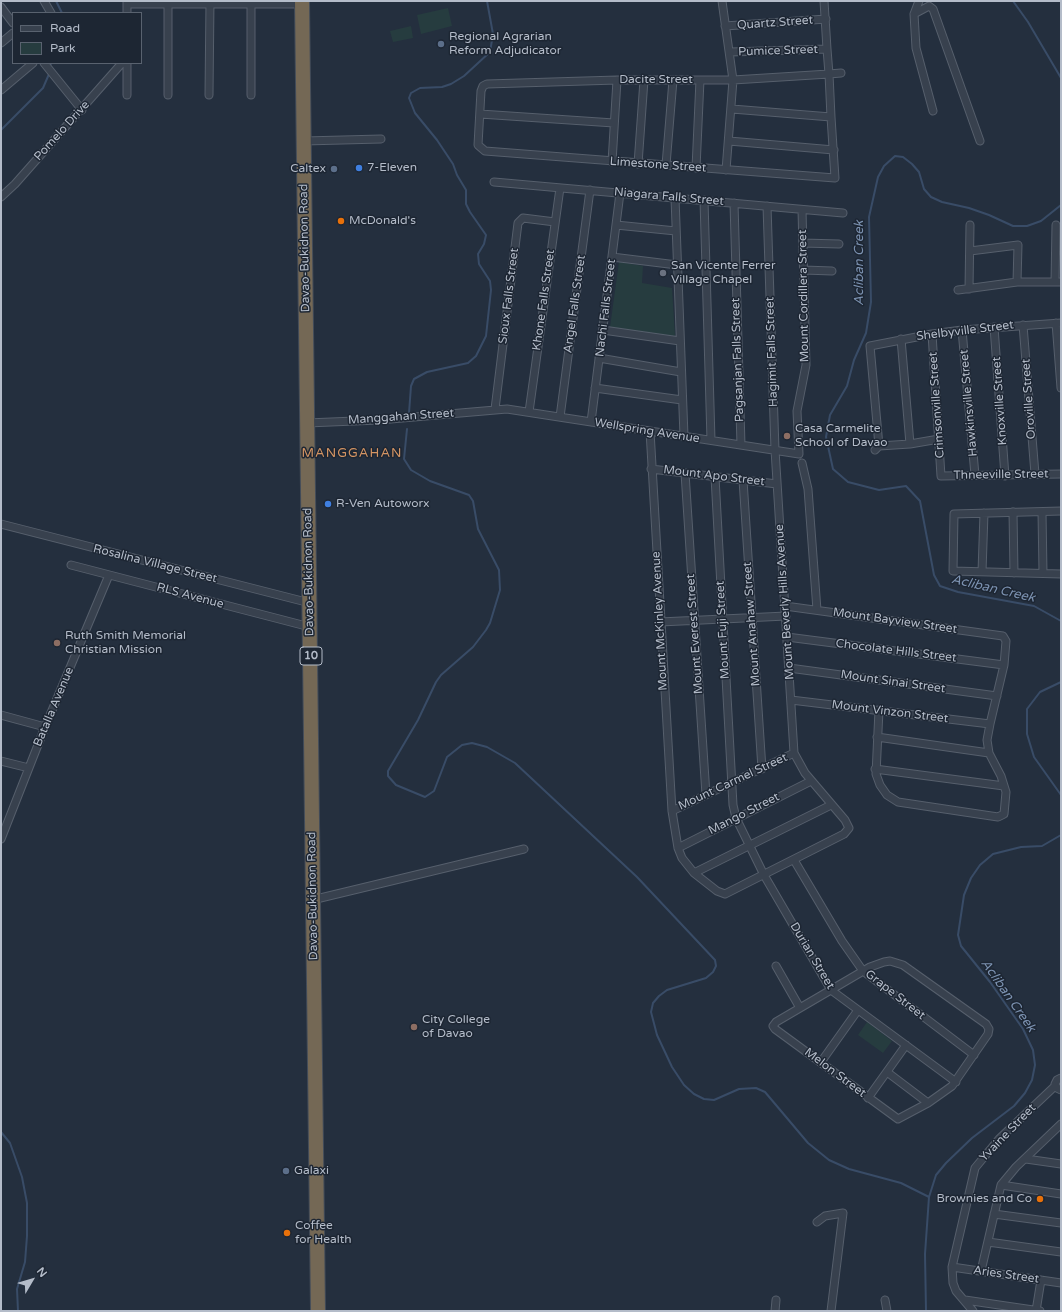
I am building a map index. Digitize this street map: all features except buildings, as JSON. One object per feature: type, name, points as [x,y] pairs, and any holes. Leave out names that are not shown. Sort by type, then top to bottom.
[{"type":"highway","name":"Davao-Bukidnon Road","points":[[302,3],[318,1311]]},
{"type":"street","points":[[44,1],[50,12]]},
{"type":"street","points":[[722,1],[733,80],[732,109],[726,170]]},
{"type":"street","points":[[729,141],[834,150],[824,1]]},
{"type":"street","points":[[919,1],[914,14],[916,48],[933,111]]},
{"type":"street","points":[[127,3],[302,3]]},
{"type":"street","points":[[168,3],[168,95]]},
{"type":"street","points":[[209,95],[210,3]]},
{"type":"street","points":[[251,3],[251,95]]},
{"type":"street","points":[[914,14],[929,6],[933,9],[980,141]]},
{"type":"street","points":[[1,8],[12,22]]},
{"type":"street","name":"Quartz Street","points":[[725,26],[826,20]]},
{"type":"street","points":[[1,43],[12,34]]},
{"type":"street","name":"Pumice Street","points":[[730,52],[827,49]]},
{"type":"street","points":[[1,90],[32,64]]},
{"type":"street","points":[[45,64],[82,110]]},
{"type":"street","name":"Pomelo Drive","points":[[1,197],[15,184],[82,110],[121,64]]},
{"type":"street","points":[[127,64],[127,95]]},
{"type":"street","name":"Dacite Street","points":[[480,114],[481,91],[483,86],[487,84],[617,80],[733,80],[841,73]]},
{"type":"street","points":[[612,162],[617,80]]},
{"type":"street","points":[[638,164],[644,80]]},
{"type":"street","points":[[666,165],[673,80]]},
{"type":"street","points":[[696,168],[700,80]]},
{"type":"street","points":[[732,109],[831,117]]},
{"type":"street","points":[[480,114],[614,123]]},
{"type":"street","name":"Limestone Street","points":[[480,114],[478,145],[485,152],[836,178],[834,150]]},
{"type":"street","points":[[304,141],[381,140]]},
{"type":"street","name":"Niagara Falls Street","points":[[494,182],[843,213]]},
{"type":"street","name":"Khone Falls Street","points":[[529,412],[560,188]]},
{"type":"street","name":"Angel Falls Street","points":[[560,417],[590,190]]},
{"type":"street","name":"Nachi Falls Street","points":[[591,422],[620,193]]},
{"type":"street","points":[[675,198],[684,436]]},
{"type":"street","points":[[704,200],[711,440]]},
{"type":"street","name":"Pagsanjan Falls Street","points":[[734,203],[741,445]]},
{"type":"street","name":"Hagimit Falls Street","points":[[767,206],[775,450]]},
{"type":"street","name":"Mount Cordillera Street","points":[[799,454],[797,407],[806,365],[802,210]]},
{"type":"street","name":"Sioux Falls Street","points":[[495,409],[518,223],[523,218],[555,222]]},
{"type":"street","points":[[616,225],[676,231]]},
{"type":"street","points":[[969,289],[970,225]]},
{"type":"street","points":[[958,290],[1017,282],[1058,282],[1056,225]]},
{"type":"street","points":[[803,243],[839,244]]},
{"type":"street","points":[[970,251],[1018,245],[1017,282]]},
{"type":"street","points":[[612,257],[677,265]]},
{"type":"street","points":[[804,270],[832,271]]},
{"type":"street","points":[[1058,323],[1061,388]]},
{"type":"street","name":"Shelbyville Street","points":[[910,444],[877,448],[870,346],[901,339],[962,330],[1023,324],[1058,323]]},
{"type":"street","name":"Oroville Street","points":[[1023,324],[1035,474]]},
{"type":"street","name":"Knoxville Street","points":[[994,327],[1005,476]]},
{"type":"street","points":[[603,330],[680,341]]},
{"type":"street","name":"Hawkinsville Street","points":[[962,330],[976,475]]},
{"type":"street","name":"Crimsonville Street","points":[[932,334],[941,476]]},
{"type":"street","points":[[901,339],[910,444],[939,439]]},
{"type":"street","points":[[599,358],[681,372]]},
{"type":"street","points":[[595,388],[682,400]]},
{"type":"street","name":"Manggahan Street","points":[[307,423],[386,419],[495,409]]},
{"type":"street","name":"Wellspring Avenue","points":[[495,409],[529,412],[799,454]]},
{"type":"street","name":"Mount McKinley Avenue","points":[[650,431],[672,812],[678,848]]},
{"type":"street","name":"Mount Beverly Hills Avenue","points":[[775,450],[794,753]]},
{"type":"street","points":[[802,463],[808,490],[817,610]]},
{"type":"street","name":"Mount Apo Street","points":[[651,468],[777,484]]},
{"type":"street","name":"Mount Everest Street","points":[[685,473],[706,795]]},
{"type":"street","name":"Thneeville Street","points":[[941,476],[1061,474]]},
{"type":"street","name":"Mount Fuji Street","points":[[715,477],[722,619],[733,783]]},
{"type":"street","name":"Mount Anahaw Street","points":[[744,480],[751,617],[762,769]]},
{"type":"street","points":[[1061,511],[954,514],[953,572],[1061,574]]},
{"type":"street","points":[[1013,512],[1014,573]]},
{"type":"street","points":[[1042,512],[1043,573]]},
{"type":"street","points":[[982,572],[984,513]]},
{"type":"street","name":"Rosalina Village Street","points":[[1,524],[310,603]]},
{"type":"street","name":"RLS Avenue","points":[[71,565],[310,627]]},
{"type":"street","name":"Batalla Avenue","points":[[1,839],[45,727],[109,575]]},
{"type":"street","name":"Mount Bayview Street","points":[[785,606],[993,634],[1004,637],[1004,665]]},
{"type":"street","points":[[660,622],[786,616]]},
{"type":"street","name":"Chocolate Hills Street","points":[[787,637],[1004,665]]},
{"type":"street","points":[[879,710],[876,769],[877,780],[883,790],[898,802],[998,817],[1002,816],[1005,812],[1006,801],[1004,786],[989,753],[987,740],[1004,665]]},
{"type":"street","name":"Mount Sinai Street","points":[[789,668],[997,696]]},
{"type":"street","name":"Mount Vinzon Street","points":[[791,700],[990,724]]},
{"type":"street","points":[[1,715],[45,727]]},
{"type":"street","points":[[877,737],[989,753]]},
{"type":"street","points":[[678,848],[682,858],[694,873],[723,894],[728,893],[844,834],[848,828],[848,824],[811,780],[794,753]]},
{"type":"street","name":"Mount Carmel Street","points":[[672,812],[794,753]]},
{"type":"street","points":[[1,761],[29,768]]},
{"type":"street","points":[[876,769],[1004,786]]},
{"type":"street","name":"Mango Street","points":[[678,848],[811,780]]},
{"type":"street","name":"Durian Street","points":[[733,783],[733,805],[736,818],[764,875],[831,990],[956,1082]]},
{"type":"street","points":[[694,873],[831,804]]},
{"type":"street","points":[[312,900],[524,850]]},
{"type":"street","name":"Grape Street","points":[[794,860],[842,941],[863,971],[974,1056]]},
{"type":"street","points":[[776,966],[800,1008],[863,971],[884,962],[904,965],[986,1024],[990,1029],[956,1082],[928,1103],[887,1072]]},
{"type":"street","name":"Melon Street","points":[[800,1008],[776,1022],[773,1026],[775,1029],[898,1119],[928,1103]]},
{"type":"street","points":[[821,1062],[858,1010]]},
{"type":"street","points":[[868,1098],[906,1045]]},
{"type":"street","name":"Yvaine Street","points":[[973,1311],[956,1291],[953,1283],[952,1267],[975,1168],[999,1139],[1058,1088],[1057,1080],[1061,1078]]},
{"type":"street","points":[[981,1271],[1002,1185],[1008,1176],[1057,1132],[1061,1124]]},
{"type":"street","points":[[1026,1159],[1061,1164]]},
{"type":"street","points":[[1002,1185],[1061,1194]]},
{"type":"street","points":[[817,1222],[825,1216],[843,1213],[831,1311]]},
{"type":"street","points":[[994,1214],[1061,1223]]},
{"type":"street","points":[[988,1242],[1061,1252]]},
{"type":"street","name":"Aries Street","points":[[952,1267],[1061,1283]]},
{"type":"street","points":[[1036,1311],[1041,1280]]},
{"type":"street","points":[[775,1311],[776,1300]]},
{"type":"street","points":[[885,1300],[887,1311]]},
{"type":"street","points":[[965,1300],[1040,1311]]},
{"type":"street","points":[[994,1311],[1000,1305]]},
{"type":"green space","points":[[448,8],[452,26],[421,34],[417,15]]},
{"type":"green space","points":[[411,26],[413,38],[393,42],[390,31]]},
{"type":"green space","points":[[619,262],[643,266],[642,283],[672,288],[675,336],[610,327]]},
{"type":"green space","points":[[867,1022],[892,1041],[883,1053],[858,1035]]},
{"type":"waterway","points":[[56,1],[62,12]]},
{"type":"waterway","points":[[409,413],[411,386],[414,379],[427,372],[468,363],[476,356],[486,336],[491,290],[490,281],[479,264],[478,254],[484,244],[486,235],[466,204],[466,190],[457,175],[453,164],[437,140],[415,113],[409,98],[411,93],[420,88],[442,87],[451,84],[464,76],[490,52],[493,34],[487,1]]},
{"type":"waterway","name":"Acliban Creek","points":[[1013,1],[1028,22],[1061,78]]},
{"type":"waterway","points":[[1,130],[43,88],[49,74]]},
{"type":"waterway","name":"Acliban Creek","points":[[1061,205],[1041,221],[1027,226],[1013,226],[989,215],[969,208],[942,202],[931,197],[924,189],[919,172],[903,157],[895,156],[884,166],[878,177],[869,217],[871,302],[866,333],[854,360],[847,386],[830,415],[826,437],[833,469],[848,482],[879,490],[906,486],[920,501],[934,575],[940,586],[958,592],[1034,606],[1061,621]]},
{"type":"waterway","points":[[407,429],[404,459],[411,470],[430,481],[469,495],[473,501],[478,529],[499,570],[500,590],[490,623],[486,630],[473,647],[441,675],[436,682],[418,720],[388,771],[388,776],[396,785],[425,797],[434,791],[447,757],[462,745],[472,743],[487,747],[515,763],[637,877],[715,960],[716,966],[713,972],[706,978],[667,990],[653,1003],[651,1012],[657,1035],[672,1067],[684,1085],[694,1094],[704,1099],[714,1100],[739,1089],[756,1088],[765,1092],[808,1143],[829,1160],[849,1169],[901,1183],[929,1197]]},
{"type":"waterway","name":"Acliban Creek","points":[[1061,682],[1040,692],[1027,709],[1027,734],[1034,757],[1061,795]]},
{"type":"waterway","name":"Acliban Creek","points":[[926,1311],[925,1254],[929,1197],[936,1175],[946,1163],[972,1138],[1014,1106],[1025,1093],[1032,1080],[1035,1065],[1033,1050],[1023,1029],[990,982],[961,946],[958,935],[964,895],[971,878],[980,865],[993,854],[1021,847],[1042,846],[1061,835]]},
{"type":"waterway","points":[[1,1132],[10,1143],[22,1177],[27,1203],[25,1262],[17,1289],[18,1311]]},
{"type":"place","name":"Regional Agrarian Reform Adjudicator","points":[[441,44]]},
{"type":"place","name":"7-Eleven","points":[[359,168]]},
{"type":"place","name":"Caltex","points":[[334,169]]},
{"type":"place","name":"McDonald's","points":[[341,221]]},
{"type":"place","name":"San Vicente Ferrer Village Chapel","points":[[663,273]]},
{"type":"place","name":"Casa Carmelite School of Davao","points":[[787,436]]},
{"type":"place","name":"R-Ven Autoworx","points":[[328,504]]},
{"type":"place","name":"Ruth Smith Memorial Christian Mission","points":[[57,643]]},
{"type":"place","name":"City College of Davao","points":[[414,1027]]},
{"type":"place","name":"Galaxi","points":[[286,1171]]},
{"type":"place","name":"Brownies and Co","points":[[1040,1199]]},
{"type":"place","name":"Coffee for Health","points":[[287,1233]]},
{"type":"district","name":"MANGGAHAN","points":[[352,454]]}]
